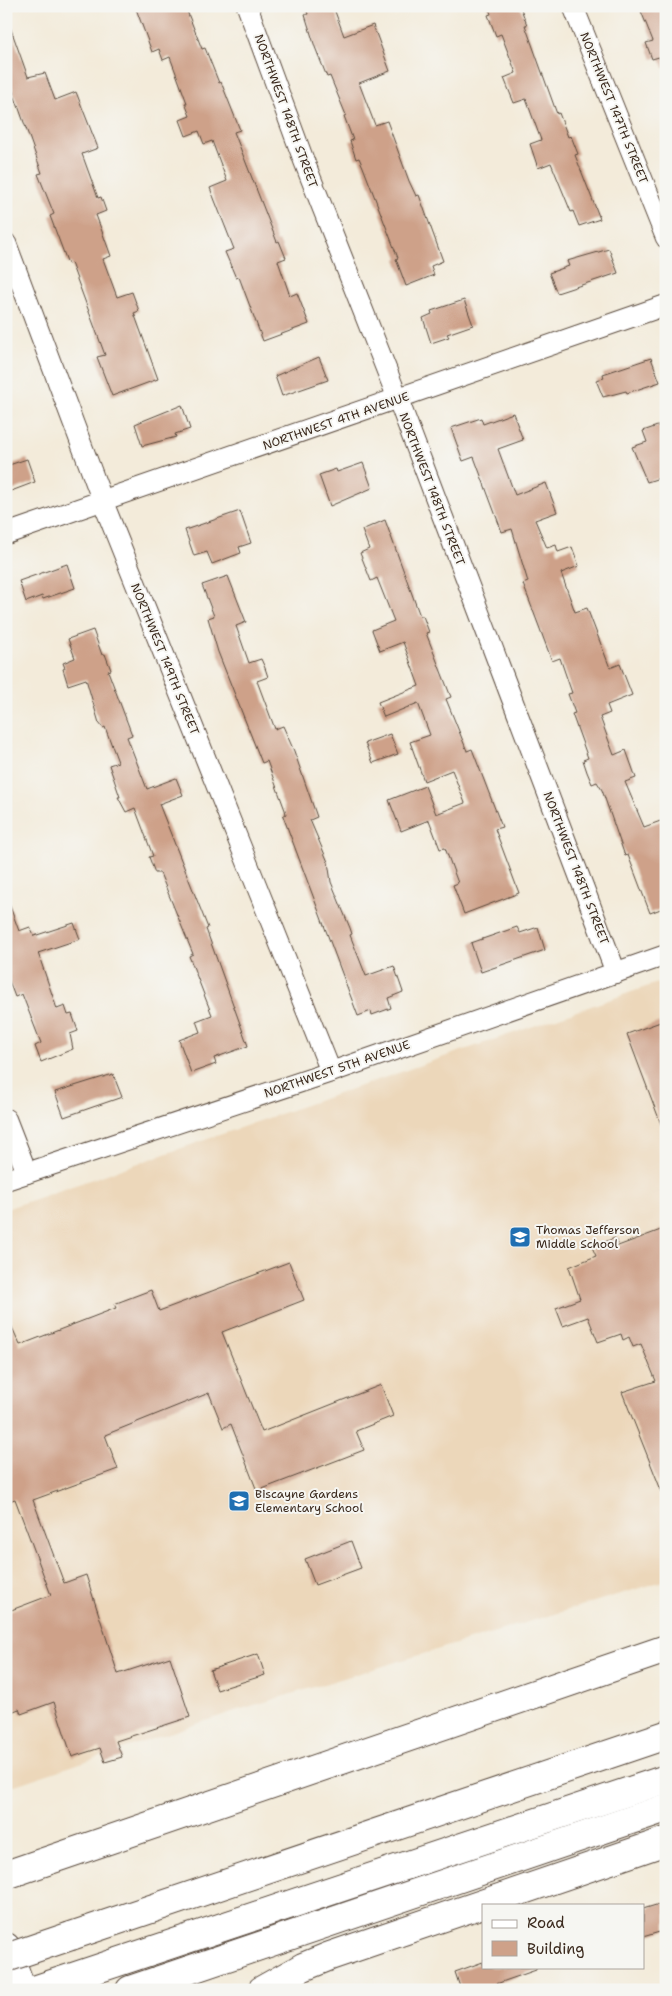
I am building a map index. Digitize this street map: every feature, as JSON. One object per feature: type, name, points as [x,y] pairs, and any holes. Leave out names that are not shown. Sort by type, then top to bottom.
[{"type":"main road","points":[[6,1875],[666,1649]]},
{"type":"main road","points":[[22,1990],[6,1948],[69,1932],[654,1739]]},
{"type":"main road","points":[[34,1990],[666,1779]]},
{"type":"main road","points":[[130,1990],[666,1808]]},
{"type":"main road","points":[[262,1990],[303,1967],[330,1956],[666,1841]]},
{"type":"main road","points":[[6,1958],[69,1932]]},
{"type":"street","name":"NORTHWEST 148TH STREET","points":[[247,6],[304,161],[398,399],[616,973]]},
{"type":"street","name":"NORTHWEST 147TH STREET","points":[[574,6],[666,238]]},
{"type":"street","name":"NORTHWEST 149TH STREET","points":[[6,243],[102,502],[331,1072]]},
{"type":"street","name":"NORTHWEST 4TH AVENUE","points":[[6,534],[398,399],[666,304]]},
{"type":"street","name":"NORTHWEST 5TH AVENUE","points":[[6,1180],[331,1072],[666,955]]},
{"type":"street","points":[[6,1119],[26,1173]]},
{"type":"shaded area","name":"Biscayne Gardens Elementary School","points":[[666,980],[666,1580],[238,1710],[6,1788],[6,1209]]},
{"type":"building","points":[[135,6],[185,6],[202,49],[205,48],[219,83],[221,82],[240,130],[234,132],[277,242],[279,241],[286,258],[278,261],[290,296],[297,293],[309,324],[263,341],[239,277],[236,278],[225,252],[234,249],[210,188],[227,181],[212,141],[204,144],[199,131],[186,136],[180,120],[190,116],[170,57],[163,60],[159,49],[152,52]]},
{"type":"building","points":[[305,6],[333,6],[344,36],[373,25],[390,71],[359,83],[375,125],[387,121],[409,181],[416,196],[419,195],[443,261],[431,266],[434,275],[406,286],[396,259],[398,258],[363,167],[359,158],[356,159],[350,141],[353,140],[344,116],[346,115],[330,76],[327,77],[315,47],[305,15],[308,14]]},
{"type":"building","points":[[488,6],[520,6],[557,114],[559,113],[568,137],[571,136],[578,154],[575,155],[600,219],[579,226],[573,211],[571,212],[551,163],[538,168],[530,144],[541,140],[526,99],[514,103],[504,78],[516,73],[501,34],[496,36],[488,15],[491,14]]},
{"type":"building","points":[[639,6],[666,6],[666,71],[659,57],[652,59],[646,43],[653,41]]},
{"type":"building","points":[[8,21],[28,77],[45,73],[55,100],[76,92],[98,148],[82,154],[98,198],[101,197],[106,211],[96,215],[111,256],[103,259],[117,297],[132,292],[139,311],[134,313],[158,379],[112,396],[97,357],[105,355],[71,263],[68,264],[50,216],[54,214],[38,174],[42,173],[6,72],[6,22]]},
{"type":"building","points":[[609,249],[618,273],[557,293],[549,273],[569,266],[567,261]]},
{"type":"building","points":[[464,300],[473,325],[447,334],[449,337],[431,343],[423,318],[432,314],[431,311]]},
{"type":"building","points":[[319,357],[328,380],[282,396],[275,376]]},
{"type":"building","points":[[651,358],[660,382],[627,393],[626,391],[603,397],[596,380],[604,378],[603,374]]},
{"type":"building","points":[[182,405],[190,429],[175,434],[176,437],[142,446],[135,424]]},
{"type":"building","points":[[513,413],[523,440],[498,449],[515,495],[546,483],[557,512],[535,520],[547,548],[556,545],[558,552],[572,547],[579,566],[561,573],[575,612],[587,608],[610,668],[620,664],[632,695],[607,705],[610,713],[600,717],[614,755],[626,750],[636,778],[625,782],[644,827],[666,819],[666,907],[650,913],[628,855],[625,856],[602,790],[597,782],[592,784],[587,772],[583,760],[588,758],[572,714],[575,713],[568,694],[572,693],[560,658],[552,661],[523,584],[528,582],[512,529],[502,532],[474,457],[463,461],[451,428],[481,418],[483,424]]},
{"type":"building","points":[[666,423],[666,476],[647,482],[632,447],[647,442],[643,431]]},
{"type":"building","points":[[27,459],[35,482],[6,493],[6,466]]},
{"type":"building","points":[[363,463],[372,488],[330,506],[319,475],[336,469],[337,472]]},
{"type":"building","points":[[240,511],[251,543],[239,547],[241,553],[212,564],[207,552],[194,556],[185,530]]},
{"type":"building","points":[[385,520],[420,616],[423,616],[429,632],[426,633],[451,697],[446,699],[467,751],[472,749],[502,827],[495,829],[519,893],[464,914],[453,885],[458,883],[445,848],[440,849],[429,820],[401,831],[389,800],[425,786],[436,814],[465,803],[452,770],[424,781],[410,742],[430,735],[418,703],[384,717],[378,702],[419,686],[403,642],[380,651],[372,630],[394,621],[377,578],[371,581],[360,553],[369,549],[362,530]]},
{"type":"building","points":[[67,564],[75,588],[43,599],[42,596],[26,602],[19,581]]},
{"type":"building","points":[[228,576],[246,622],[236,626],[249,663],[261,659],[265,668],[268,677],[257,681],[275,729],[283,726],[294,751],[317,817],[310,820],[328,862],[331,882],[350,928],[352,934],[350,935],[366,976],[394,966],[403,992],[388,998],[391,1008],[372,1015],[371,1011],[358,1016],[283,816],[286,814],[285,810],[267,761],[262,763],[218,652],[208,618],[214,616],[202,585]]},
{"type":"building","points":[[93,630],[102,655],[105,654],[111,670],[108,671],[132,735],[127,737],[147,789],[176,778],[183,795],[159,804],[208,928],[206,929],[248,1046],[214,1058],[216,1064],[191,1073],[179,1040],[200,1032],[196,1021],[212,1015],[189,956],[193,954],[160,873],[155,873],[149,857],[153,856],[135,808],[126,812],[118,797],[120,797],[109,765],[118,762],[105,727],[103,728],[99,723],[86,679],[68,685],[63,669],[65,668],[63,663],[75,658],[68,639]]},
{"type":"building","points":[[390,734],[398,754],[373,763],[365,743]]},
{"type":"building","points":[[8,901],[19,931],[30,927],[34,936],[74,923],[80,939],[38,953],[57,1009],[65,1006],[68,1015],[72,1014],[78,1031],[70,1034],[73,1049],[41,1062],[35,1046],[41,1043],[22,994],[15,997],[6,973]]},
{"type":"building","points":[[517,927],[520,933],[538,927],[545,950],[481,972],[471,943]]},
{"type":"building","points":[[666,1020],[666,1132],[664,1132],[627,1034]]},
{"type":"building","points":[[113,1074],[122,1097],[64,1117],[55,1092]]},
{"type":"building","points":[[666,1228],[665,1500],[622,1392],[656,1381],[641,1344],[633,1347],[629,1337],[623,1340],[621,1334],[598,1342],[588,1317],[563,1326],[556,1308],[580,1299],[569,1267],[596,1256],[592,1247],[615,1238],[618,1246]]},
{"type":"building","points":[[289,1262],[304,1300],[222,1332],[262,1432],[381,1385],[393,1416],[356,1431],[364,1450],[257,1491],[231,1424],[223,1428],[209,1393],[105,1435],[118,1469],[33,1500],[64,1583],[86,1575],[118,1674],[170,1657],[190,1717],[116,1741],[122,1757],[105,1762],[100,1748],[72,1757],[54,1702],[21,1714],[19,1709],[6,1714],[6,1612],[51,1595],[15,1499],[6,1502],[6,1314],[20,1345],[116,1308],[114,1304],[151,1290],[159,1311]]},
{"type":"building","points":[[351,1541],[361,1568],[315,1585],[305,1559]]},
{"type":"building","points":[[258,1654],[265,1675],[217,1690],[210,1670]]},
{"type":"building","points":[[666,1902],[666,1930],[644,1937],[644,1909]]},
{"type":"building","points":[[482,1962],[482,1968],[536,1968],[536,1970],[496,1984],[498,1990],[461,1990],[455,1972]]},
{"type":"place","name":"Thomas Jefferson Middle School","points":[[520,1237]]},
{"type":"place","name":"Biscayne Gardens Elementary School","points":[[239,1501]]}]
